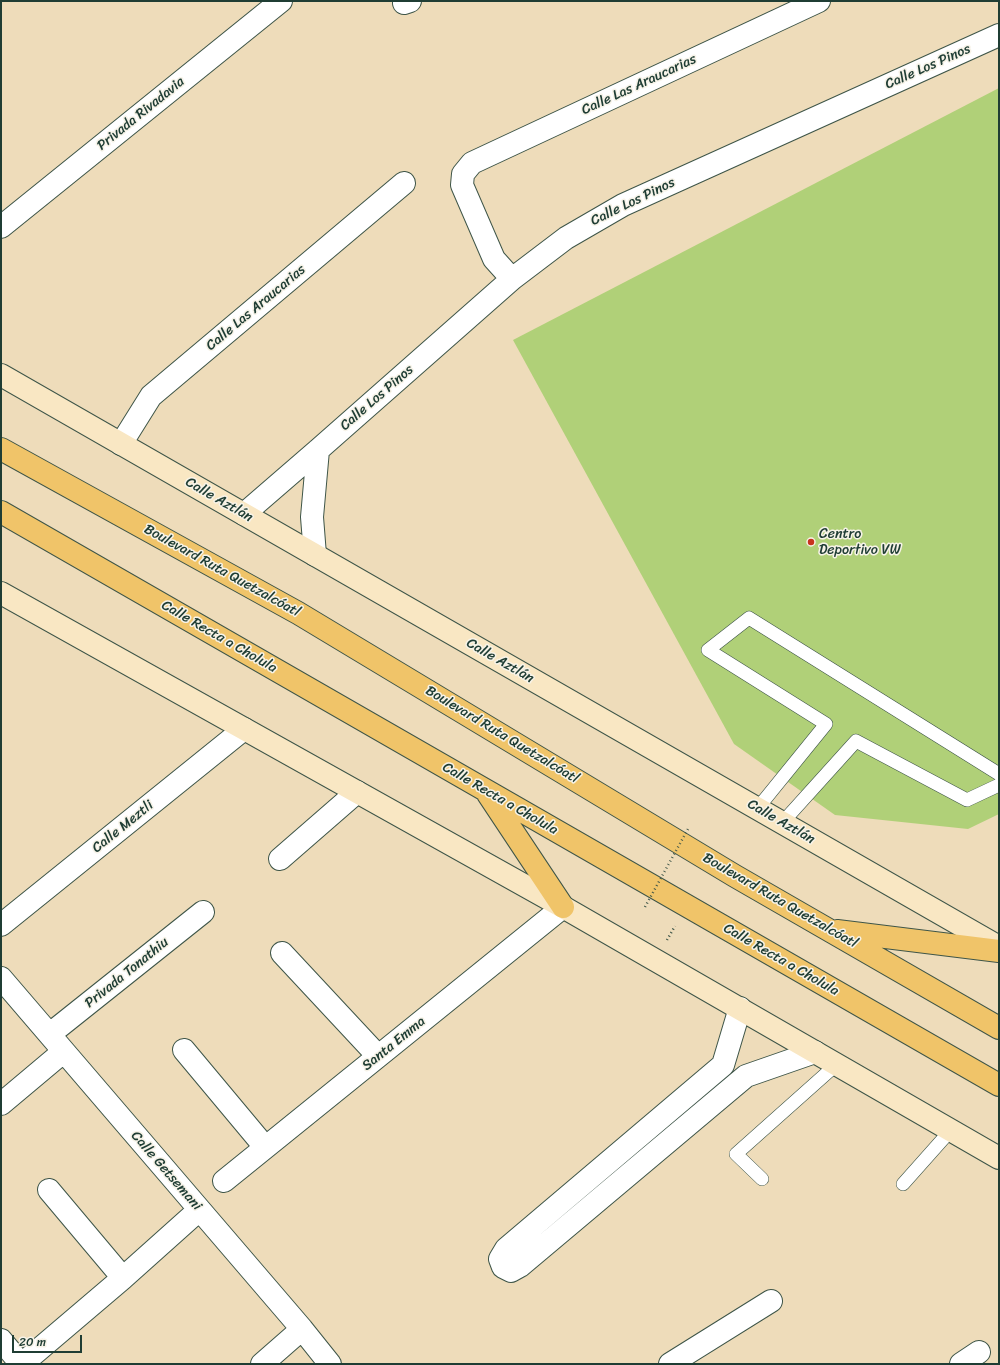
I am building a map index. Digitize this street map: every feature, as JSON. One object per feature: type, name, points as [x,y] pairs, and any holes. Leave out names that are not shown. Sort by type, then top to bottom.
[{"type":"main road","name":"Calle Aztlán","points":[[1,375],[999,947]]},
{"type":"main road","name":"Boulevard Ruta Quetzalcóatl","points":[[1,449],[298,613],[735,876],[999,1028]]},
{"type":"main road","name":"Calle Recta a Cholula","points":[[1,512],[999,1085]]},
{"type":"main road","points":[[1,592],[563,907],[999,1158]]},
{"type":"main road","points":[[485,790],[563,907]]},
{"type":"main road","points":[[828,930],[999,951]]},
{"type":"street","name":"Privada Rivadavia","points":[[1,227],[281,1]]},
{"type":"street","name":"Calle Las Araucarias","points":[[512,279],[494,258],[462,185],[463,174],[472,163],[819,1]]},
{"type":"street","name":"Calle Los Pinos","points":[[244,514],[512,279],[566,238],[623,205],[999,35]]},
{"type":"street","name":"Calle Las Araucarias","points":[[121,444],[151,396],[404,183]]},
{"type":"street","points":[[316,555],[312,517],[318,450]]},
{"type":"street","name":"Calle Meztli","points":[[1,925],[244,729]]},
{"type":"street","points":[[280,859],[357,792]]},
{"type":"street","name":"Santa Emma","points":[[224,1180],[563,907]]},
{"type":"street","name":"Privada Tonathiu","points":[[50,1034],[203,912]]},
{"type":"street","points":[[282,953],[378,1056]]},
{"type":"street","name":"Calle Getsemani","points":[[1,978],[302,1329],[330,1364]]},
{"type":"street","points":[[740,1008],[723,1065],[506,1249],[500,1259],[503,1267],[511,1272],[520,1266],[746,1076],[815,1052]]},
{"type":"street","points":[[184,1050],[265,1147]]},
{"type":"street","points":[[1,1104],[63,1052]]},
{"type":"street","points":[[49,1190],[123,1278]]},
{"type":"street","points":[[1,1340],[22,1364],[123,1278],[199,1210]]},
{"type":"street","points":[[670,1364],[771,1301]]},
{"type":"street","points":[[262,1364],[302,1329]]},
{"type":"street","points":[[961,1364],[979,1352]]},
{"type":"lane","points":[[757,808],[826,724],[708,650],[749,618],[999,774]]},
{"type":"lane","points":[[782,823],[856,740],[967,800],[999,785]]},
{"type":"lane","points":[[762,1179],[736,1154],[837,1064]]},
{"type":"lane","points":[[903,1184],[951,1130]]},
{"type":"path","points":[[645,907],[688,829]]},
{"type":"path","points":[[656,960],[687,906]]},
{"type":"green space","name":"Centro Deportivo VW","points":[[999,88],[999,814],[968,829],[835,815],[734,744],[513,340]]},
{"type":"place","name":"Centro Deportivo VW","points":[[811,542]]}]
